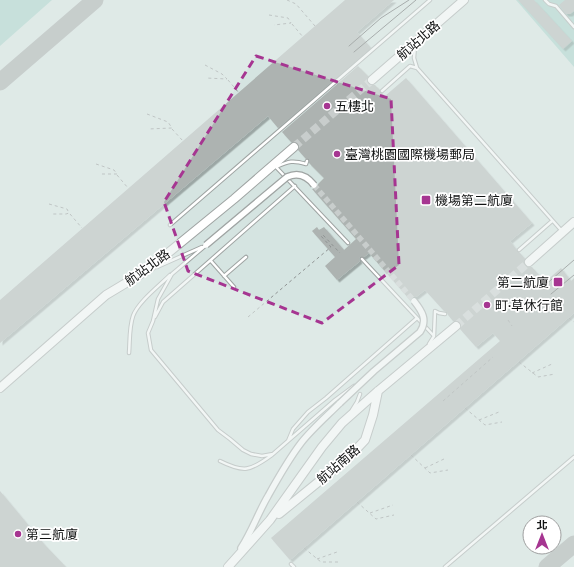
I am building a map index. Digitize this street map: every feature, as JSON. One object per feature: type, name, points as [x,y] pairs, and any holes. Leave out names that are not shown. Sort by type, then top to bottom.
[{"type":"street","name":"航站北路","points":[[372,80],[464,0]]},
{"type":"street","name":"航站北路","points":[[0,388],[106,295],[146,271],[234,199],[294,146]]},
{"type":"street","points":[[206,245],[292,174],[304,176],[314,185]]},
{"type":"street","points":[[529,262],[574,222]]},
{"type":"street","points":[[229,565],[248,537],[266,497],[282,470],[302,442],[338,402],[420,332],[424,322],[423,315],[421,309],[414,301]]},
{"type":"street","name":"航站南路","points":[[229,565],[270,520],[322,447],[342,423],[456,326]]},
{"type":"street","name":"航站南路","points":[[270,520],[349,457],[365,440],[373,415],[378,391]]},
{"type":"lane","points":[[170,225],[430,0]]},
{"type":"lane","points":[[546,0],[549,4],[556,6],[574,27]]},
{"type":"lane","points":[[416,42],[414,58],[417,68],[563,232]]},
{"type":"lane","points":[[382,91],[410,66],[417,68]]},
{"type":"lane","points":[[264,173],[286,162],[307,163]]},
{"type":"lane","points":[[276,167],[348,243]]},
{"type":"lane","points":[[273,454],[262,456],[251,454],[243,450],[218,430],[151,350],[148,334],[163,302],[295,186]]},
{"type":"lane","points":[[519,250],[552,221]]},
{"type":"lane","points":[[146,271],[206,245]]},
{"type":"lane","points":[[129,353],[130,332],[133,316],[139,305],[206,245]]},
{"type":"lane","points":[[224,276],[246,257]]},
{"type":"lane","points":[[362,259],[434,336]]},
{"type":"lane","points":[[210,260],[234,287]]},
{"type":"lane","points":[[153,321],[158,300],[172,274]]},
{"type":"lane","points":[[423,354],[434,336],[435,311],[445,314]]},
{"type":"lane","points":[[288,441],[293,429],[308,412],[417,318]]},
{"type":"lane","points":[[342,423],[357,402],[360,394]]},
{"type":"lane","points":[[220,461],[240,469],[249,468],[261,463],[338,402]]},
{"type":"lane","points":[[445,567],[574,457]]},
{"type":"lane","points":[[291,564],[294,567]]},
{"type":"path","points":[[287,0],[296,4],[315,26]]},
{"type":"path","points":[[269,15],[288,18],[303,37]]},
{"type":"path","points":[[274,25],[291,23]]},
{"type":"path","points":[[205,65],[222,74],[239,93]]},
{"type":"path","points":[[206,78],[227,79]]},
{"type":"path","points":[[147,114],[168,122],[183,142]]},
{"type":"path","points":[[148,129],[172,128]]},
{"type":"path","points":[[96,164],[114,170],[128,188]]},
{"type":"path","points":[[99,174],[117,174]]},
{"type":"path","points":[[49,204],[67,209],[82,228]]},
{"type":"path","points":[[52,214],[69,213]]},
{"type":"path","points":[[248,317],[331,247],[321,236],[323,235],[340,253]]},
{"type":"path","points":[[569,318],[574,322]]},
{"type":"path","points":[[508,320],[512,326]]},
{"type":"path","points":[[443,401],[493,357]]},
{"type":"path","points":[[519,362],[538,377],[556,374]]},
{"type":"path","points":[[532,372],[552,364]]},
{"type":"path","points":[[465,408],[485,425],[502,422]]},
{"type":"path","points":[[478,420],[499,412]]},
{"type":"path","points":[[411,455],[430,473],[448,470]]},
{"type":"path","points":[[425,468],[444,459]]},
{"type":"path","points":[[357,502],[376,518],[394,516]]},
{"type":"path","points":[[370,513],[393,505]]},
{"type":"path","points":[[304,548],[321,562],[340,562]]},
{"type":"path","points":[[317,559],[337,552]]},
{"type":"highlighted area","points":[[256,56],[391,99],[399,265],[322,323],[188,271],[164,202]]},
{"type":"shaded area","points":[[0,0],[574,0],[574,567],[0,567]]},
{"type":"green space","points":[[0,0],[52,0],[0,46]]},
{"type":"green space","points":[[516,0],[574,0],[574,67]]},
{"type":"building","points":[[345,0],[394,0],[357,32],[371,48],[278,128],[268,116],[0,343],[0,300]]},
{"type":"building","points":[[518,0],[534,0],[572,41],[563,49]]},
{"type":"building","points":[[565,0],[574,0],[574,11],[570,14],[566,14],[559,5]]},
{"type":"building","points":[[358,66],[368,76],[368,84],[375,85],[380,90],[380,93],[385,96],[406,78],[532,223],[510,241],[525,259],[525,265],[532,267],[545,282],[561,268],[571,281],[574,278],[574,313],[290,560],[271,538],[500,341],[493,333],[476,347],[460,329],[460,322],[453,321],[447,312],[444,311],[425,290],[410,300],[369,253],[364,257],[360,257],[360,261],[337,280],[325,266],[335,257],[312,231],[317,227],[319,230],[324,227],[344,250],[356,239],[312,189],[316,188],[324,178],[309,163],[309,159],[306,159],[298,150],[298,143],[291,142],[282,132]]},
{"type":"building","name":"第三航廈","points":[[0,491],[44,544],[66,567],[0,567]]},
{"type":"taxiway","points":[[0,82],[95,0]]},
{"type":"taxiway","points":[[547,567],[574,544]]},
{"type":"tunnel","points":[[294,147],[372,80]]},
{"type":"tunnel","points":[[314,185],[414,301]]},
{"type":"tunnel","points":[[456,326],[529,262]]},
{"type":"tram line","points":[[349,46],[381,18],[409,0]]},
{"type":"tram line","points":[[354,52],[416,0]]},
{"type":"tram line","points":[[544,286],[574,260]]},
{"type":"tram line","points":[[551,294],[574,275]]},
{"type":"place","name":"五樓北","points":[[327,106]]},
{"type":"place","name":"臺灣桃園國際機場郵局","points":[[337,154]]},
{"type":"place","name":"機場第二航廈","points":[[426,200]]},
{"type":"place","name":"第二航廈","points":[[558,282]]},
{"type":"place","name":"町·草休行館","points":[[487,305]]},
{"type":"place","name":"第三航廈","points":[[18,534]]}]
